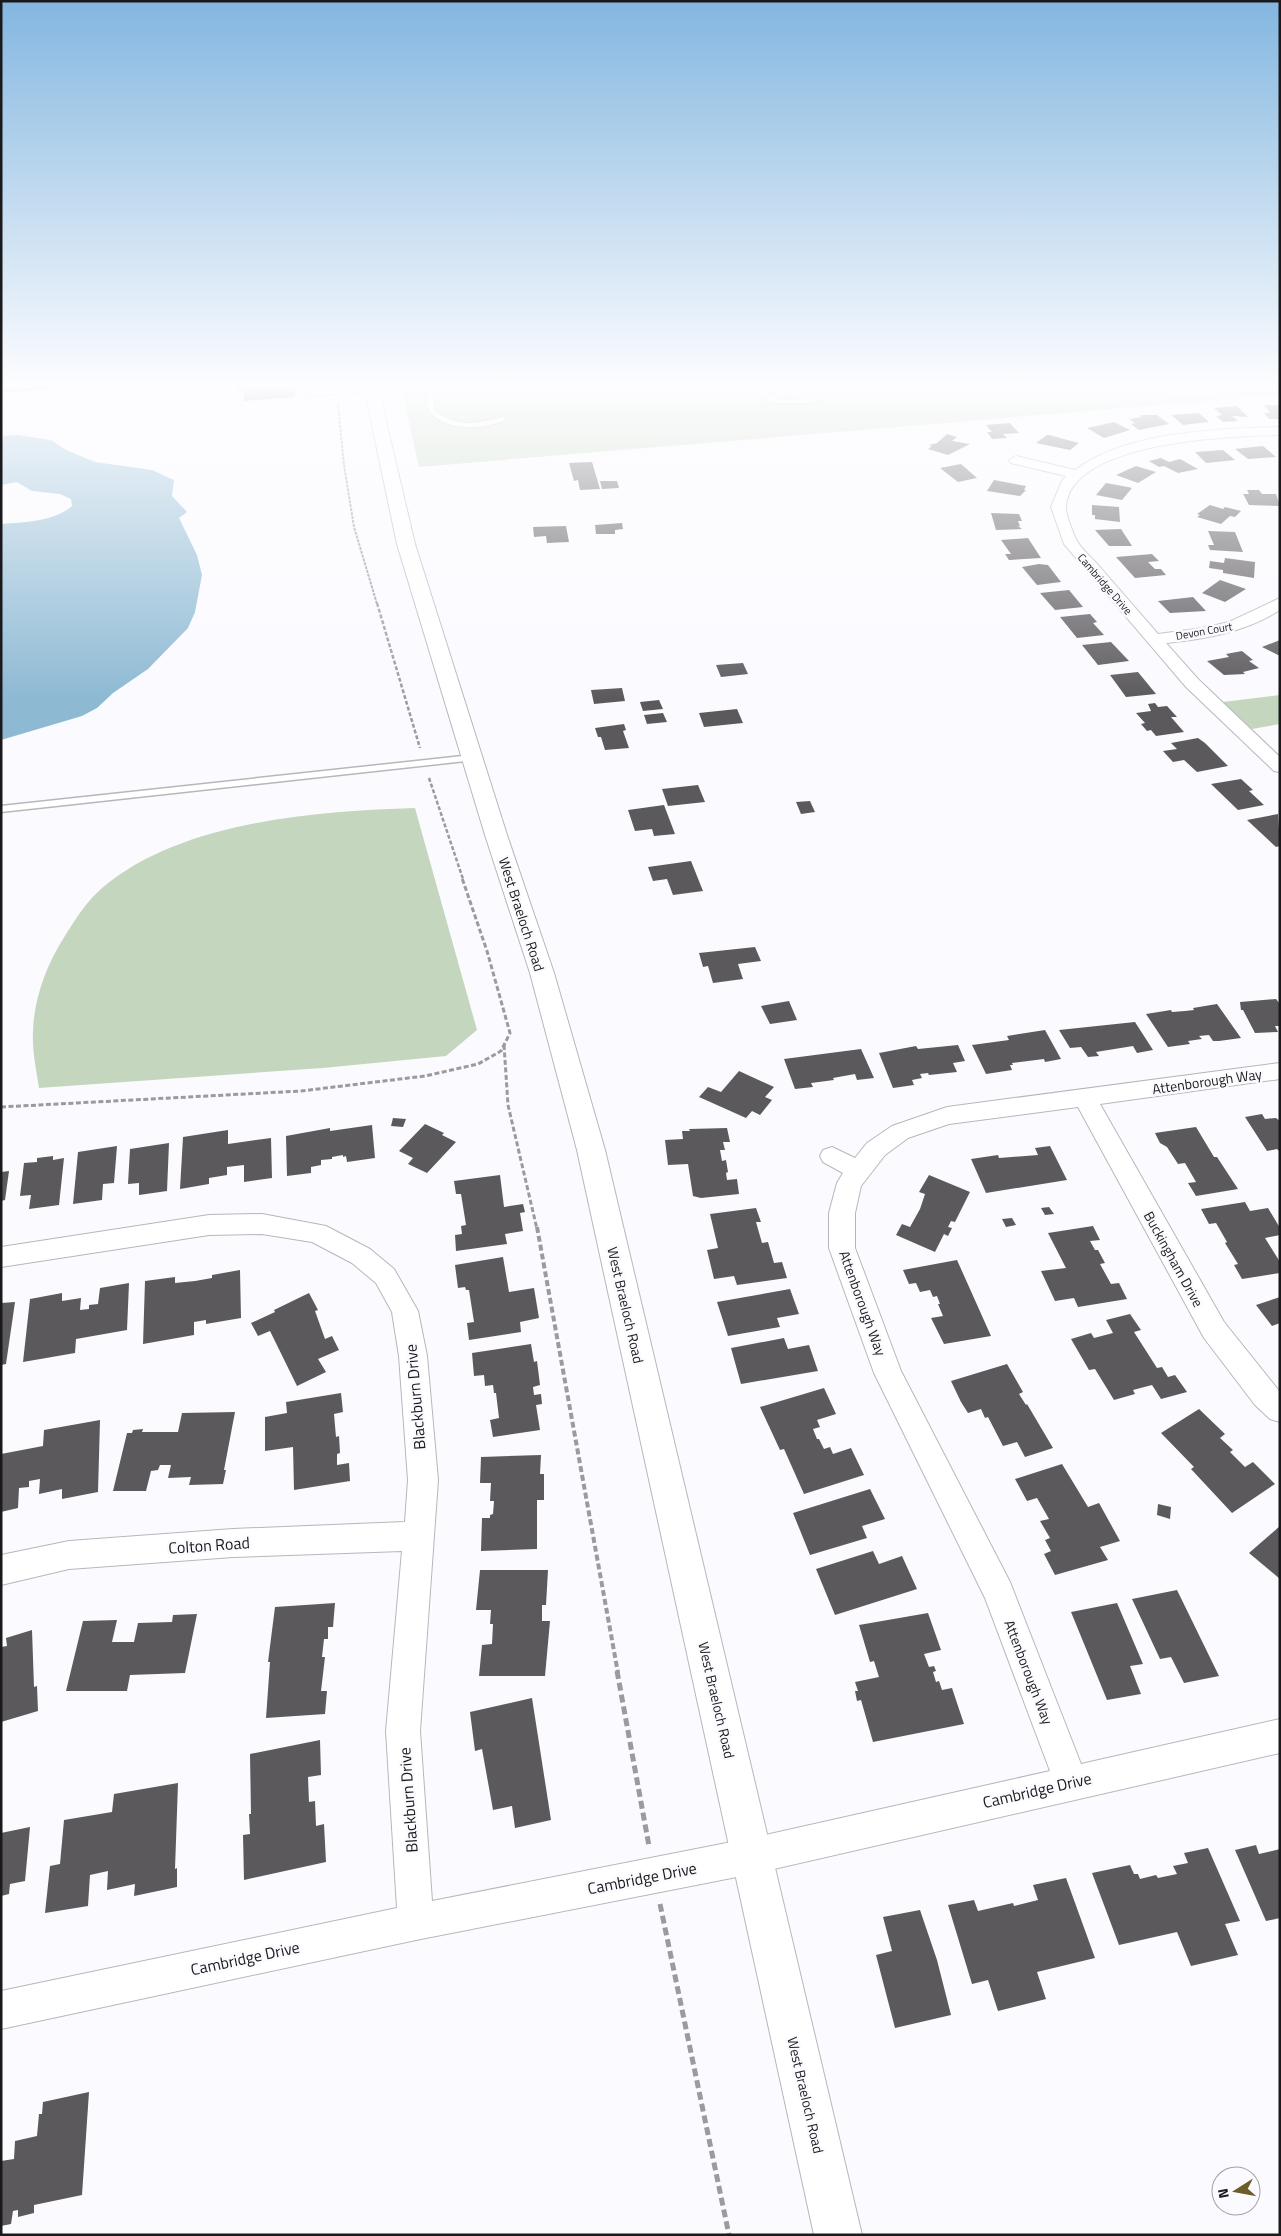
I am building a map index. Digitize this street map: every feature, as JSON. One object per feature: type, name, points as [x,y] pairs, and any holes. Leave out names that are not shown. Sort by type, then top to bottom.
[{"type":"street","name":"West Braeloch Road","points":[[393,491],[406,544],[472,758],[542,973],[591,1150],[838,2235]]},
{"type":"street","name":"Cambridge Drive","points":[[1062,491],[1058,510],[1060,527],[1069,541],[1192,683],[1280,767]]},
{"type":"street","name":"Devon Court","points":[[1153,639],[1220,630],[1247,623],[1266,614],[1280,603]]},
{"type":"street","name":"Attenborough Way","points":[[1071,1782],[999,1594],[888,1373],[842,1248],[842,1213],[849,1183],[876,1149],[900,1132],[947,1116],[1280,1071]]},
{"type":"street","name":"Buckingham Drive","points":[[1084,1097],[1214,1330],[1265,1396],[1280,1410]]},
{"type":"street","points":[[832,1156],[859,1171]]},
{"type":"street","name":"Blackburn Drive","points":[[1,1257],[209,1225],[262,1224],[317,1233],[361,1256],[385,1276],[405,1310],[413,1356],[423,1480],[403,1731],[416,1922]]},
{"type":"street","name":"Colton Road","points":[[1,1570],[69,1555],[233,1543],[418,1536]]},
{"type":"street","name":"Cambridge Drive","points":[[1,2010],[416,1922],[752,1856],[1280,1736]]},
{"type":"lane","points":[[1,809],[472,758]]},
{"type":"path","points":[[1,1107],[301,1091],[425,1076],[478,1064],[501,1051],[504,1046],[510,1033],[487,951],[424,763],[416,729],[371,589],[354,527],[348,491]]},
{"type":"path","points":[[504,1046],[508,1105],[536,1222],[654,1875],[729,2235]]},
{"type":"green space","points":[[1280,695],[1280,724],[1252,729],[1223,702]]},
{"type":"green space","points":[[415,808],[477,1030],[446,1056],[323,1068],[39,1088],[33,1031],[38,995],[51,960],[67,932],[96,893],[102,888],[134,865],[170,848],[210,834],[251,824],[293,817],[335,812]]},
{"type":"water","points":[[35,491],[173,491],[172,496],[187,512],[179,518],[197,555],[202,575],[195,612],[188,628],[148,669],[113,693],[97,708],[82,716],[1,740],[1,524],[29,522],[48,518],[72,506],[71,499],[60,494]]},
{"type":"building","points":[[989,491],[1025,491],[1020,496]]},
{"type":"building","points":[[1099,491],[1129,491],[1122,500],[1096,495]]},
{"type":"building","points":[[1248,491],[1276,494],[1280,506],[1249,505],[1243,494],[1249,494]]},
{"type":"building","points":[[1092,505],[1119,507],[1120,522],[1095,519],[1095,515],[1092,515]]},
{"type":"building","points":[[1210,505],[1241,511],[1235,517],[1230,516],[1221,524],[1197,517],[1200,515],[1197,514]]},
{"type":"building","points":[[991,513],[1019,514],[1022,521],[1018,521],[1020,526],[1018,526],[1022,529],[996,530]]},
{"type":"building","points":[[622,523],[623,529],[615,530],[615,534],[596,534],[595,525]]},
{"type":"building","points":[[566,526],[569,542],[547,543],[546,536],[534,537],[533,527]]},
{"type":"building","points":[[1121,529],[1132,546],[1109,546],[1095,530]]},
{"type":"building","points":[[1208,531],[1235,532],[1243,552],[1210,550],[1208,545],[1214,545]]},
{"type":"building","points":[[1028,538],[1041,558],[1009,560],[1005,554],[1011,554],[1001,540]]},
{"type":"building","points":[[1152,554],[1159,561],[1148,562],[1155,569],[1161,569],[1166,575],[1135,578],[1116,557]]},
{"type":"building","points":[[1225,558],[1255,562],[1254,578],[1223,573],[1223,570],[1209,568],[1210,561],[1224,563]]},
{"type":"building","points":[[1039,564],[1048,565],[1061,582],[1037,585],[1022,567]]},
{"type":"building","points":[[1220,580],[1246,589],[1225,602],[1202,593]]},
{"type":"building","points":[[1069,590],[1083,607],[1055,610],[1040,593]]},
{"type":"building","points":[[1193,597],[1206,611],[1170,613],[1158,601]]},
{"type":"building","points":[[1090,614],[1097,622],[1093,623],[1104,635],[1077,638],[1060,617]]},
{"type":"building","points":[[1280,640],[1280,656],[1262,647]]},
{"type":"building","points":[[1111,642],[1129,661],[1098,665],[1082,645]]},
{"type":"building","points":[[1242,651],[1253,660],[1249,661],[1259,668],[1243,672],[1245,674],[1224,675],[1207,661],[1229,657],[1226,654]]},
{"type":"building","points":[[743,663],[748,674],[721,677],[716,665]]},
{"type":"building","points":[[1138,672],[1156,694],[1126,697],[1110,675]]},
{"type":"building","points":[[622,688],[625,701],[594,704],[591,690]]},
{"type":"building","points":[[659,700],[663,709],[643,711],[640,702]]},
{"type":"building","points":[[1155,703],[1158,707],[1167,706],[1177,717],[1171,717],[1184,732],[1156,736],[1151,730],[1147,731],[1141,724],[1145,723],[1136,713],[1151,711],[1148,704]]},
{"type":"building","points":[[737,709],[743,723],[704,727],[699,713]]},
{"type":"building","points":[[663,713],[667,722],[647,724],[644,715]]},
{"type":"building","points":[[624,724],[626,730],[623,731],[629,748],[605,750],[601,737],[598,737],[595,728]]},
{"type":"building","points":[[1198,738],[1228,766],[1197,772],[1184,760],[1173,762],[1163,751],[1177,749],[1171,743]]},
{"type":"building","points":[[1241,779],[1253,790],[1249,791],[1264,805],[1238,810],[1211,784]]},
{"type":"building","points":[[698,785],[705,802],[668,806],[662,789]]},
{"type":"building","points":[[810,801],[815,812],[801,814],[796,802]]},
{"type":"building","points":[[664,805],[675,834],[654,836],[652,829],[635,831],[628,810]]},
{"type":"building","points":[[1278,814],[1280,846],[1276,847],[1247,820]]},
{"type":"building","points":[[691,861],[703,891],[673,895],[667,879],[653,881],[648,867]]},
{"type":"building","points":[[755,947],[761,961],[738,964],[743,979],[713,983],[708,966],[703,967],[699,953]]},
{"type":"building","points":[[1276,999],[1280,1004],[1280,1026],[1275,1026],[1278,1032],[1255,1033],[1243,1010],[1241,1010],[1240,1002]]},
{"type":"building","points":[[789,1001],[797,1020],[770,1024],[761,1006]]},
{"type":"building","points":[[1217,1004],[1241,1038],[1213,1041],[1209,1035],[1199,1036],[1202,1039],[1188,1041],[1190,1044],[1168,1047],[1146,1014],[1171,1010],[1172,1012],[1194,1010],[1193,1008]]},
{"type":"building","points":[[1135,1022],[1153,1050],[1137,1053],[1133,1046],[1096,1052],[1099,1056],[1088,1057],[1081,1047],[1070,1048],[1059,1030]]},
{"type":"building","points":[[1045,1030],[1061,1059],[1045,1062],[1044,1059],[1012,1063],[1013,1065],[1010,1065],[1012,1070],[986,1074],[972,1045],[1009,1040],[1007,1036]]},
{"type":"building","points":[[958,1045],[965,1061],[953,1063],[957,1072],[920,1074],[922,1078],[912,1080],[914,1085],[893,1088],[879,1053],[916,1046],[918,1049]]},
{"type":"building","points":[[861,1049],[874,1078],[857,1080],[855,1074],[833,1078],[834,1080],[811,1083],[813,1087],[795,1089],[784,1059]]},
{"type":"building","points":[[739,1071],[774,1087],[765,1097],[772,1100],[760,1115],[752,1111],[746,1118],[699,1097],[708,1087],[721,1092]]},
{"type":"building","points":[[1262,1114],[1265,1119],[1276,1118],[1280,1121],[1280,1152],[1277,1149],[1267,1151],[1245,1117]]},
{"type":"building","points":[[393,1118],[406,1119],[403,1127],[391,1126]]},
{"type":"building","points":[[425,1124],[444,1133],[442,1135],[456,1142],[427,1173],[408,1164],[413,1158],[399,1151]]},
{"type":"building","points":[[372,1125],[375,1158],[347,1162],[346,1156],[343,1157],[343,1155],[332,1157],[332,1159],[321,1160],[321,1165],[311,1167],[311,1173],[287,1176],[286,1136],[330,1128],[330,1131]]},
{"type":"building","points":[[1196,1127],[1214,1157],[1217,1157],[1238,1189],[1196,1196],[1188,1183],[1196,1182],[1185,1163],[1178,1164],[1167,1147],[1160,1143],[1155,1133]]},
{"type":"building","points":[[727,1128],[730,1142],[723,1142],[725,1150],[720,1150],[722,1161],[726,1160],[727,1180],[737,1179],[739,1194],[701,1198],[693,1196],[688,1164],[668,1165],[665,1140],[683,1139],[682,1131],[690,1131],[689,1129]]},
{"type":"building","points":[[228,1130],[228,1144],[271,1138],[272,1178],[244,1182],[244,1165],[227,1167],[227,1175],[209,1178],[209,1184],[180,1189],[183,1137]]},
{"type":"building","points":[[169,1143],[167,1191],[139,1195],[139,1183],[128,1184],[130,1149]]},
{"type":"building","points":[[117,1146],[114,1183],[103,1184],[102,1200],[73,1204],[78,1152]]},
{"type":"building","points":[[1050,1146],[1067,1180],[986,1193],[971,1159],[998,1155],[999,1158],[1038,1155],[1035,1148]]},
{"type":"building","points":[[53,1156],[53,1160],[64,1158],[59,1205],[29,1209],[31,1195],[20,1196],[24,1163],[37,1162],[37,1158]]},
{"type":"building","points":[[9,1171],[5,1200],[1,1201],[1,1172]]},
{"type":"building","points":[[500,1175],[504,1207],[523,1204],[525,1212],[520,1213],[523,1231],[505,1234],[507,1244],[456,1251],[455,1235],[462,1234],[461,1226],[466,1225],[461,1194],[456,1194],[454,1181]]},
{"type":"building","points":[[929,1175],[970,1192],[955,1222],[951,1221],[948,1227],[952,1228],[948,1236],[944,1234],[935,1252],[896,1235],[902,1224],[910,1227],[920,1209],[925,1194],[919,1192]]},
{"type":"building","points":[[1245,1202],[1250,1211],[1268,1208],[1280,1228],[1280,1235],[1265,1238],[1280,1262],[1280,1273],[1242,1279],[1234,1265],[1238,1264],[1225,1243],[1227,1242],[1216,1223],[1209,1224],[1201,1209]]},
{"type":"building","points":[[1049,1207],[1054,1214],[1045,1215],[1041,1208]]},
{"type":"building","points":[[756,1208],[761,1222],[756,1222],[762,1243],[768,1242],[774,1263],[782,1262],[787,1278],[737,1285],[734,1276],[714,1279],[707,1250],[718,1248],[710,1214]]},
{"type":"building","points":[[1012,1218],[1016,1225],[1006,1227],[1002,1219]]},
{"type":"building","points":[[1093,1226],[1100,1240],[1090,1241],[1095,1250],[1098,1250],[1105,1263],[1100,1264],[1111,1284],[1119,1283],[1127,1299],[1078,1307],[1074,1298],[1055,1301],[1041,1271],[1066,1268],[1048,1233]]},
{"type":"building","points":[[503,1257],[509,1292],[534,1288],[539,1318],[520,1322],[521,1332],[469,1340],[467,1323],[474,1322],[469,1290],[466,1290],[465,1287],[458,1288],[455,1265]]},
{"type":"building","points":[[957,1260],[991,1336],[944,1344],[931,1318],[943,1316],[937,1296],[933,1297],[930,1290],[920,1292],[916,1283],[909,1284],[903,1270]]},
{"type":"building","points":[[240,1270],[241,1318],[206,1324],[206,1320],[194,1322],[194,1335],[143,1344],[145,1281],[175,1277],[175,1283],[195,1281],[212,1278],[212,1275]]},
{"type":"building","points":[[129,1283],[127,1330],[76,1339],[75,1353],[23,1362],[30,1299],[62,1293],[62,1301],[81,1298],[80,1310],[89,1309],[89,1305],[98,1304],[100,1288]]},
{"type":"building","points":[[790,1289],[799,1314],[777,1318],[780,1327],[728,1336],[717,1302]]},
{"type":"building","points":[[309,1293],[318,1310],[315,1311],[325,1339],[332,1336],[339,1350],[318,1359],[326,1372],[297,1386],[270,1331],[258,1336],[251,1323]]},
{"type":"building","points":[[1280,1297],[1280,1323],[1272,1326],[1256,1305]]},
{"type":"building","points":[[15,1302],[6,1364],[1,1365],[1,1303]]},
{"type":"building","points":[[1130,1314],[1141,1330],[1134,1332],[1157,1368],[1162,1367],[1168,1377],[1175,1375],[1187,1392],[1161,1399],[1152,1385],[1133,1390],[1135,1394],[1114,1400],[1095,1369],[1089,1370],[1071,1339],[1091,1333],[1094,1338],[1113,1333],[1106,1320]]},
{"type":"building","points":[[784,1338],[788,1349],[809,1345],[818,1371],[741,1384],[731,1348]]},
{"type":"building","points":[[531,1344],[534,1362],[537,1361],[540,1385],[533,1387],[534,1395],[541,1394],[542,1404],[536,1405],[540,1430],[493,1437],[490,1420],[499,1418],[496,1393],[494,1393],[493,1385],[485,1386],[484,1375],[474,1376],[472,1353]]},
{"type":"building","points":[[1007,1364],[1023,1392],[1019,1394],[1053,1448],[1025,1457],[1017,1442],[1003,1446],[988,1417],[985,1418],[981,1409],[968,1413],[961,1402],[951,1381]]},
{"type":"building","points":[[824,1388],[836,1414],[817,1420],[820,1427],[813,1429],[817,1439],[819,1439],[824,1449],[830,1447],[833,1454],[851,1448],[864,1475],[804,1494],[784,1449],[780,1450],[760,1407]]},
{"type":"building","points":[[341,1393],[343,1412],[334,1414],[336,1437],[339,1436],[340,1453],[337,1454],[337,1465],[349,1463],[350,1481],[294,1490],[293,1447],[265,1451],[265,1417],[287,1413],[286,1402]]},
{"type":"building","points":[[1199,1409],[1225,1434],[1220,1438],[1233,1450],[1230,1452],[1245,1467],[1253,1462],[1275,1484],[1232,1513],[1191,1469],[1194,1467],[1161,1433]]},
{"type":"building","points":[[235,1412],[223,1484],[189,1485],[191,1477],[168,1478],[171,1465],[160,1465],[158,1470],[151,1471],[146,1491],[113,1491],[127,1433],[143,1429],[142,1432],[178,1432],[182,1413]]},
{"type":"building","points":[[100,1420],[98,1492],[62,1499],[62,1489],[39,1494],[40,1479],[29,1481],[29,1487],[19,1488],[18,1508],[1,1512],[1,1454],[43,1446],[44,1430]]},
{"type":"building","points":[[541,1455],[540,1474],[544,1474],[544,1500],[537,1500],[537,1549],[481,1551],[482,1518],[490,1518],[490,1515],[493,1514],[494,1501],[490,1501],[491,1483],[480,1483],[481,1457]]},
{"type":"building","points":[[1062,1464],[1088,1507],[1099,1503],[1120,1541],[1100,1547],[1108,1560],[1055,1575],[1044,1554],[1051,1551],[1045,1540],[1050,1538],[1040,1521],[1049,1519],[1037,1498],[1027,1501],[1015,1479]]},
{"type":"building","points":[[870,1489],[885,1519],[862,1526],[867,1538],[810,1555],[793,1513]]},
{"type":"building","points":[[1158,1504],[1171,1507],[1170,1519],[1157,1515]]},
{"type":"building","points":[[1280,1526],[1280,1579],[1249,1553]]},
{"type":"building","points":[[873,1551],[879,1564],[902,1556],[917,1589],[835,1615],[816,1569]]},
{"type":"building","points":[[480,1570],[548,1570],[546,1605],[542,1605],[542,1621],[550,1621],[545,1676],[479,1676],[482,1645],[492,1644],[493,1624],[490,1624],[491,1610],[476,1610]]},
{"type":"building","points":[[1177,1590],[1219,1676],[1184,1683],[1171,1657],[1160,1659],[1132,1599]]},
{"type":"building","points":[[335,1603],[333,1627],[328,1627],[328,1639],[324,1639],[322,1657],[325,1657],[321,1691],[327,1691],[325,1714],[266,1718],[270,1662],[268,1662],[275,1607]]},
{"type":"building","points":[[1117,1603],[1143,1664],[1130,1666],[1141,1694],[1107,1700],[1071,1612]]},
{"type":"building","points":[[928,1613],[941,1650],[924,1654],[929,1667],[934,1666],[936,1671],[933,1672],[936,1682],[939,1681],[942,1690],[952,1688],[964,1724],[873,1742],[861,1700],[857,1701],[855,1691],[858,1691],[855,1682],[879,1677],[874,1661],[870,1662],[859,1625]]},
{"type":"building","points":[[197,1614],[185,1673],[130,1675],[127,1691],[66,1691],[83,1621],[117,1620],[112,1642],[134,1642],[138,1623],[172,1622],[173,1615]]},
{"type":"building","points":[[32,1630],[34,1687],[37,1686],[38,1711],[1,1722],[1,1647],[7,1646],[6,1638]]},
{"type":"building","points":[[532,1698],[551,1820],[515,1828],[512,1806],[493,1810],[482,1749],[475,1751],[470,1712]]},
{"type":"building","points":[[320,1740],[321,1775],[308,1777],[309,1802],[315,1801],[316,1826],[324,1824],[326,1862],[244,1880],[243,1835],[250,1834],[249,1814],[251,1814],[250,1754]]},
{"type":"building","points":[[178,1783],[175,1869],[177,1868],[177,1887],[134,1896],[135,1884],[107,1890],[108,1871],[90,1875],[88,1906],[45,1913],[50,1866],[60,1864],[64,1820],[112,1812],[114,1794]]},
{"type":"building","points":[[30,1827],[25,1881],[10,1884],[9,1894],[1,1896],[1,1833]]},
{"type":"building","points":[[1256,1845],[1259,1854],[1280,1849],[1280,1918],[1266,1921],[1235,1850]]},
{"type":"building","points":[[1208,1848],[1240,1921],[1225,1924],[1238,1955],[1191,1966],[1177,1932],[1119,1945],[1092,1873],[1130,1865],[1134,1874],[1138,1874],[1140,1879],[1156,1875],[1158,1878],[1177,1874],[1173,1866],[1188,1863],[1184,1853]]},
{"type":"building","points":[[1066,1878],[1095,1958],[1037,1972],[1046,1999],[998,2011],[988,1980],[972,1984],[948,1905],[974,1900],[978,1911],[1013,1903],[1014,1906],[1038,1900],[1033,1885]]},
{"type":"building","points":[[920,1910],[937,1960],[951,2015],[895,2028],[876,1955],[892,1951],[883,1917]]},
{"type":"building","points":[[89,2092],[82,2195],[34,2205],[34,2213],[18,2217],[18,2210],[13,2211],[11,2224],[1,2226],[1,2161],[14,2159],[15,2141],[37,2136],[39,2114],[42,2114],[43,2102]]}]
